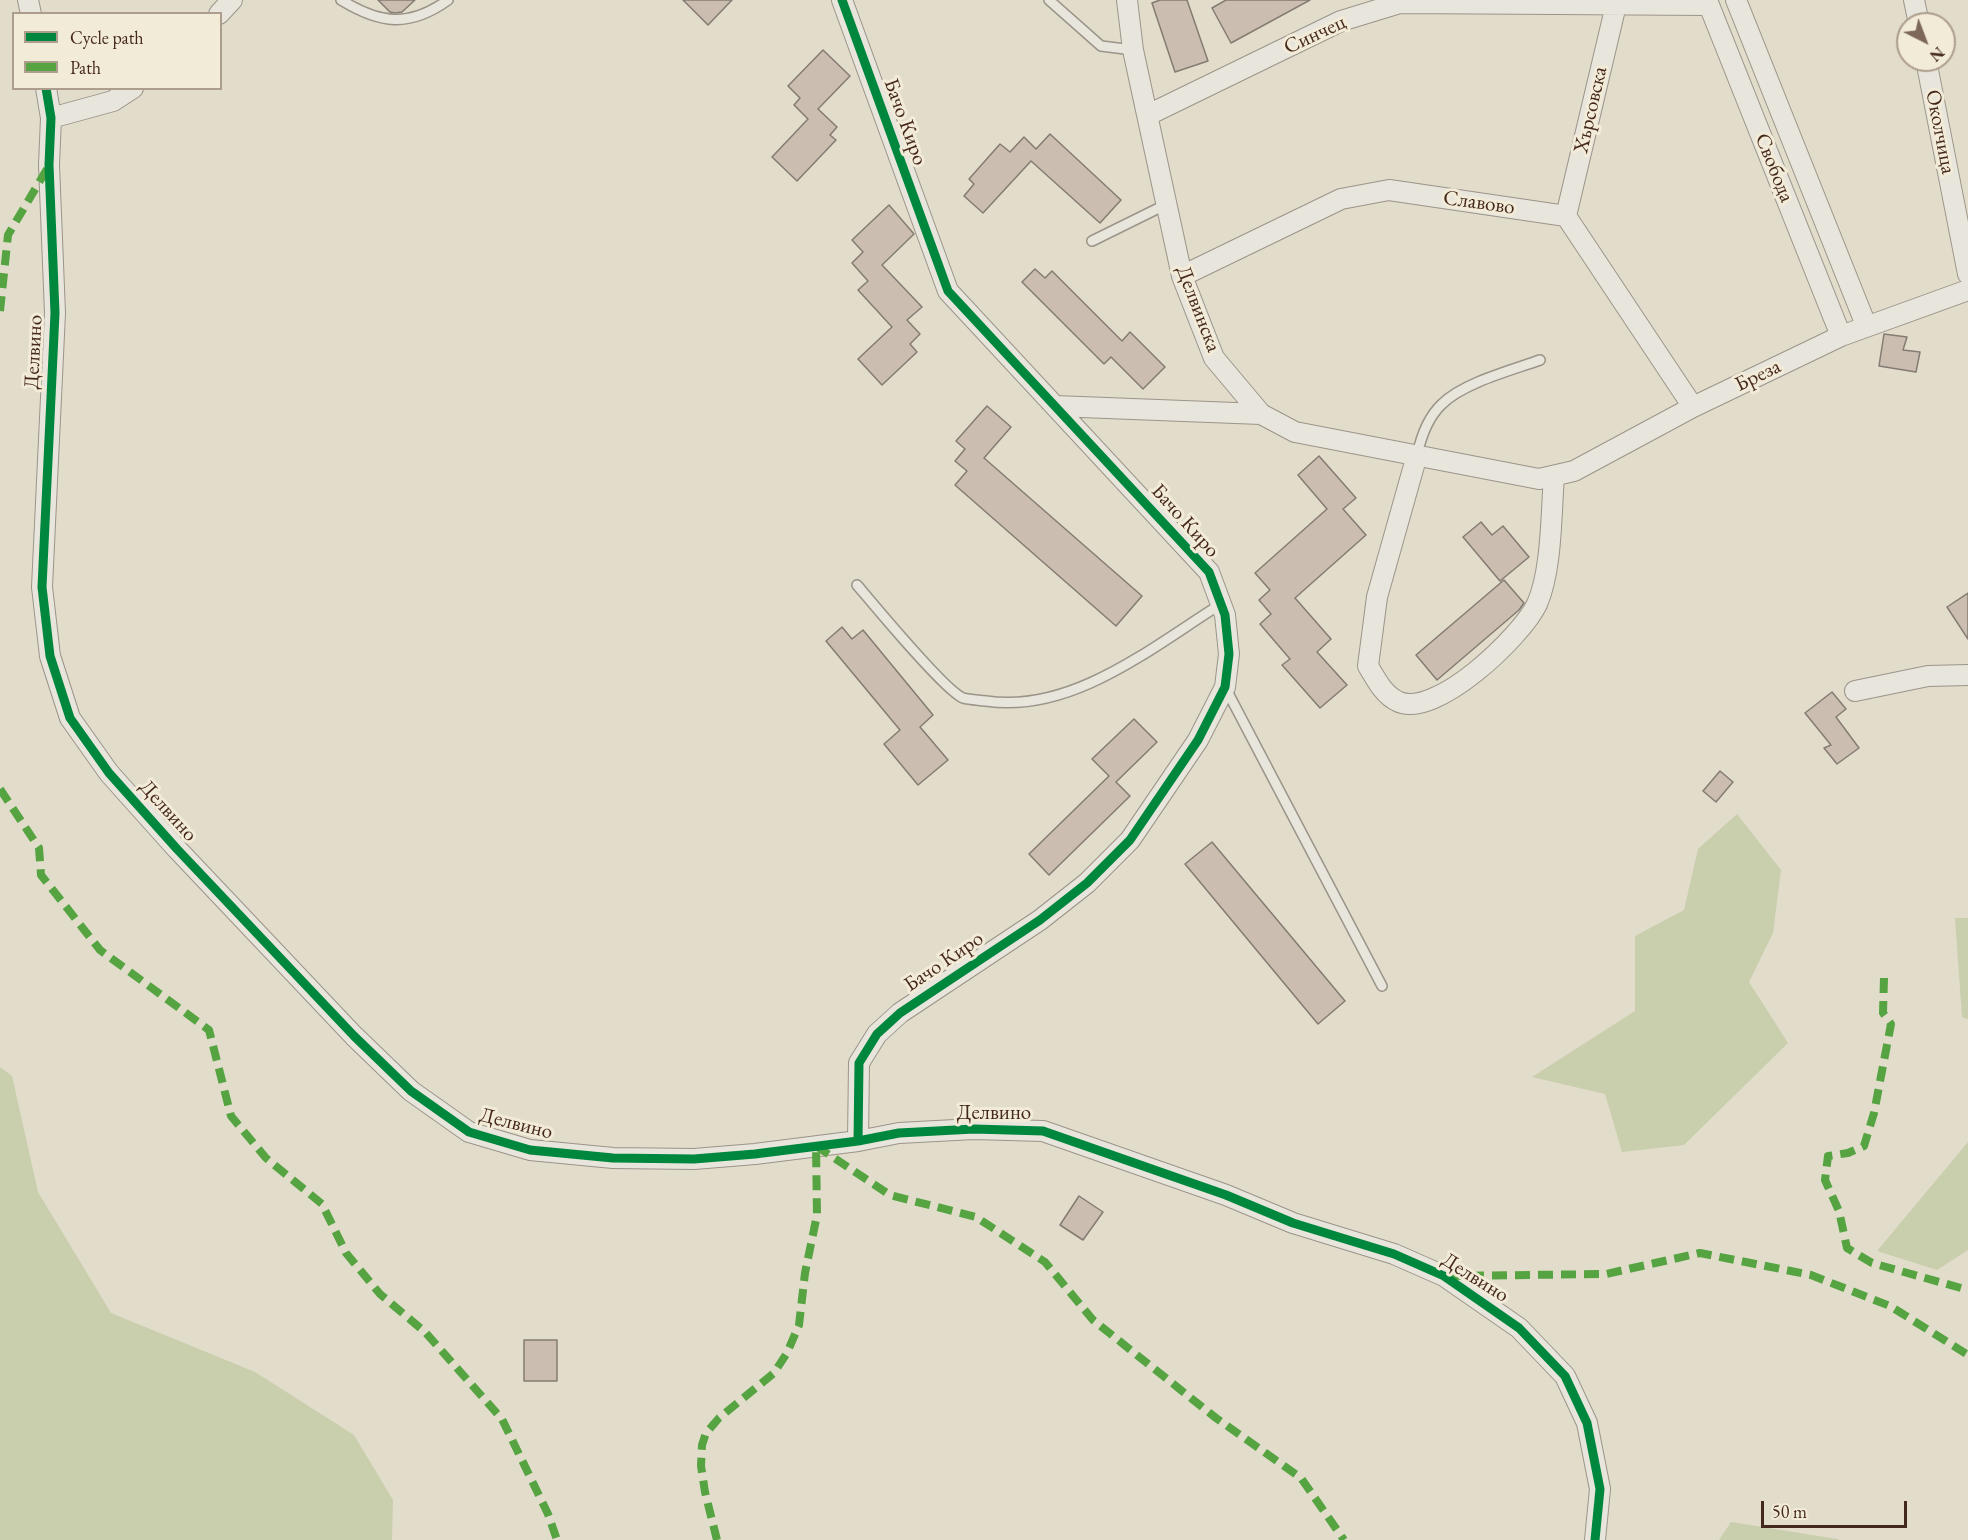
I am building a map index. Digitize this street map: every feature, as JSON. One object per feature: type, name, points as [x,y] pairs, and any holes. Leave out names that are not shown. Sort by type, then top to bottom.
[{"type":"street","points":[[221,12],[232,0]]},
{"type":"street","name":"Бачо Киро","points":[[842,0],[948,291],[1209,572],[1226,615],[1230,654],[1225,687],[1198,740],[1130,840],[1087,883],[1040,920],[900,1013],[877,1034],[859,1064],[858,1141]]},
{"type":"street","name":"Делвинска","points":[[1127,0],[1133,50],[1182,276],[1214,358],[1261,414],[1295,432],[1539,479],[1554,476]]},
{"type":"street","name":"Свобода","points":[[1736,0],[1866,325]]},
{"type":"street","name":"Свобода","points":[[1708,2],[1841,336]]},
{"type":"street","name":"Синчец","points":[[1148,115],[1341,21],[1400,3],[1616,5],[1708,2]]},
{"type":"street","name":"Хърсовска","points":[[1566,216],[1616,5]]},
{"type":"street","name":"Околчица","points":[[1928,72],[1968,274]]},
{"type":"street","name":"Делвино","points":[[46,90],[51,118],[49,165],[55,313],[42,587],[50,656],[70,718],[109,773],[177,849],[354,1036],[411,1091],[469,1132],[530,1150],[613,1158],[694,1159],[921,1132],[974,1129],[1043,1131],[1206,1187],[1293,1223],[1394,1254],[1444,1276],[1519,1328],[1565,1376],[1587,1423],[1600,1489],[1595,1540]]},
{"type":"street","points":[[51,118],[113,101],[130,90]]},
{"type":"street","name":"Славово","points":[[1182,276],[1341,199],[1389,190],[1566,216]]},
{"type":"street","points":[[1566,216],[1693,407]]},
{"type":"street","name":"Бреза","points":[[1554,476],[1574,471],[1693,407],[1841,336],[1866,325],[1968,290]]},
{"type":"street","points":[[1055,406],[1261,414]]},
{"type":"street","points":[[1417,455],[1377,597],[1368,666],[1382,689],[1398,702],[1418,705],[1440,696],[1469,677],[1526,624],[1538,602],[1546,567],[1554,476]]},
{"type":"street","points":[[1855,691],[1928,676],[1968,675]]},
{"type":"lane","points":[[341,0],[366,15],[397,21],[435,10],[448,0]]},
{"type":"lane","points":[[1049,0],[1101,46],[1133,50]]},
{"type":"lane","points":[[1092,241],[1167,204]]},
{"type":"lane","points":[[1417,455],[1422,434],[1442,404],[1481,381],[1540,360]]},
{"type":"lane","points":[[857,585],[941,679],[962,698],[1012,705],[1068,692],[1112,672],[1221,604]]},
{"type":"lane","points":[[1225,687],[1382,986]]},
{"type":"green space","points":[[1737,814],[1781,870],[1773,933],[1749,982],[1788,1043],[1684,1145],[1622,1152],[1605,1094],[1532,1077],[1635,1011],[1635,936],[1684,910],[1698,849]]},
{"type":"green space","points":[[1955,918],[1968,918],[1968,1019],[1962,1017]]},
{"type":"green space","points":[[0,1067],[12,1076],[38,1192],[111,1313],[255,1372],[354,1435],[393,1500],[392,1540],[0,1540]]},
{"type":"green space","points":[[1968,1142],[1968,1250],[1937,1270],[1877,1251]]},
{"type":"green space","points":[[1731,1522],[1837,1539],[1839,1540],[1719,1540]]},
{"type":"building","points":[[378,0],[415,0],[402,12],[395,13],[390,12]]},
{"type":"building","points":[[683,0],[732,0],[708,25]]},
{"type":"building","points":[[1160,0],[1187,0],[1208,61],[1175,72],[1152,3]]},
{"type":"building","points":[[1226,0],[1310,0],[1231,43],[1212,8]]},
{"type":"building","points":[[823,50],[850,76],[818,109],[837,127],[830,135],[836,140],[797,181],[772,157],[808,119],[794,105],[800,98],[788,86]]},
{"type":"building","points":[[1050,134],[1121,200],[1100,223],[1031,161],[983,213],[964,196],[974,184],[969,179],[1000,144],[1010,152],[1024,137],[1036,149]]},
{"type":"building","points":[[889,205],[914,234],[882,265],[922,307],[907,320],[920,334],[910,344],[917,352],[882,385],[858,359],[892,327],[858,290],[868,281],[852,263],[863,252],[852,240]]},
{"type":"building","points":[[1035,269],[1045,278],[1052,271],[1122,341],[1130,332],[1165,367],[1143,389],[1111,357],[1104,364],[1022,282]]},
{"type":"building","points":[[1884,334],[1907,337],[1903,350],[1920,352],[1916,372],[1879,366]]},
{"type":"building","points":[[987,406],[1011,427],[984,458],[1142,596],[1116,626],[955,485],[967,471],[955,461],[965,449],[956,441]]},
{"type":"building","points":[[1319,456],[1356,498],[1343,509],[1366,535],[1295,598],[1331,639],[1317,652],[1347,685],[1320,708],[1282,665],[1290,659],[1260,624],[1271,614],[1259,600],[1270,590],[1255,573],[1327,509],[1298,475]]},
{"type":"building","points":[[1481,522],[1492,535],[1503,526],[1529,557],[1500,581],[1463,537]]},
{"type":"building","points":[[1504,580],[1524,603],[1519,610],[1437,680],[1416,655]]},
{"type":"building","points":[[1968,593],[1968,639],[1947,607]]},
{"type":"building","points":[[842,627],[852,639],[863,630],[933,715],[920,727],[948,760],[918,785],[884,744],[900,730],[826,641]]},
{"type":"building","points":[[1832,692],[1846,709],[1836,717],[1859,748],[1837,764],[1824,748],[1831,745],[1805,713]]},
{"type":"building","points":[[1134,719],[1157,742],[1116,782],[1130,796],[1049,875],[1029,854],[1109,776],[1092,759]]},
{"type":"building","points":[[1720,771],[1733,782],[1716,802],[1703,791]]},
{"type":"building","points":[[1212,842],[1345,1001],[1318,1024],[1185,864]]},
{"type":"building","points":[[1079,1196],[1103,1212],[1083,1240],[1060,1225]]},
{"type":"building","points":[[524,1340],[557,1340],[557,1381],[524,1381]]},
{"type":"marked path","points":[[0,311],[8,235],[47,169]]},
{"type":"marked path","points":[[0,789],[39,848],[41,875],[100,950],[209,1030],[231,1116],[266,1158],[322,1204],[346,1253],[380,1294],[425,1332],[502,1419],[548,1514],[557,1540]]},
{"type":"marked path","points":[[1884,978],[1883,1013],[1891,1024],[1874,1113],[1864,1146],[1848,1153],[1828,1156],[1825,1180],[1839,1211],[1847,1248],[1872,1263],[1968,1290]]},
{"type":"marked path","points":[[816,1146],[890,1195],[976,1217],[1045,1262],[1093,1320],[1216,1418],[1301,1478],[1344,1540]]},
{"type":"marked path","points":[[717,1540],[705,1492],[701,1466],[702,1445],[706,1433],[719,1418],[774,1373],[787,1353],[799,1325],[805,1273],[817,1215],[816,1146]]},
{"type":"marked path","points":[[1446,1276],[1606,1274],[1700,1253],[1811,1275],[1890,1306],[1968,1355]]},
{"type":"cycle path","points":[[842,0],[948,291],[1209,572],[1225,615],[1229,654],[1225,687],[1198,740],[1130,840],[1087,883],[1040,920],[900,1013],[877,1034],[859,1063],[858,1141]]},
{"type":"cycle path","points":[[46,90],[51,118],[49,165],[55,313],[42,587],[50,656],[70,718],[109,773],[177,849],[354,1036],[411,1091],[469,1132],[530,1150],[613,1158],[694,1159],[755,1154],[858,1141],[899,1133],[974,1129],[1043,1131],[1226,1195],[1293,1223],[1394,1254],[1444,1276],[1519,1328],[1565,1376],[1587,1423],[1600,1489],[1595,1540]]}]
